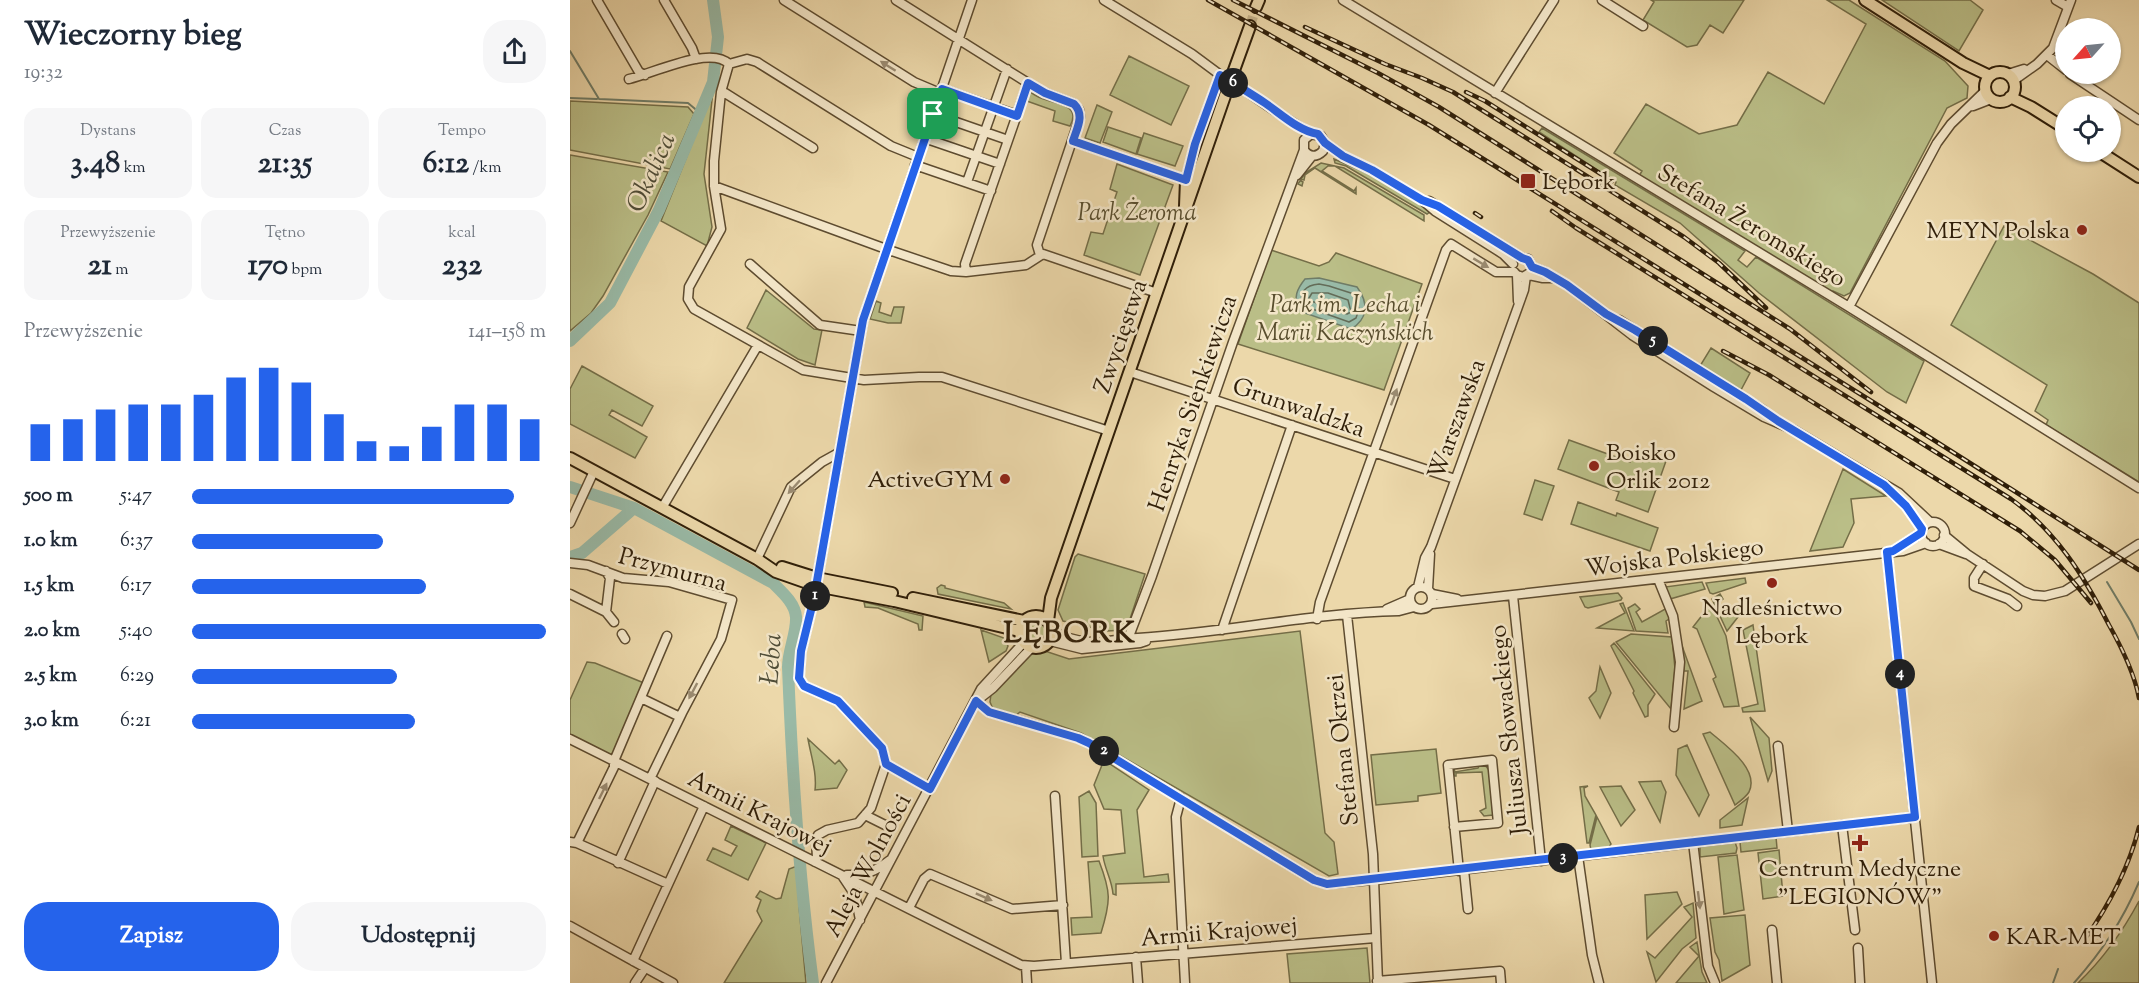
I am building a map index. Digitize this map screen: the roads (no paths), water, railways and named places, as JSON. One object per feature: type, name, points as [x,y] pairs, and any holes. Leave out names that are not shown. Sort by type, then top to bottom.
[{"type":"main road","points":[[1864,0],[1963,63],[2001,102],[2011,86]]},
{"type":"main road","name":"Zwycięstwa","points":[[1048,621],[1051,598],[1185,214],[1228,80],[1250,26]]},
{"type":"main road","points":[[1988,87],[1999,72],[2031,107],[2055,122]]},
{"type":"main road","points":[[2116,162],[2139,177]]},
{"type":"main road","points":[[1185,214],[1186,180]]},
{"type":"main road","points":[[570,458],[757,559],[776,572],[1025,635],[1042,647],[1051,637],[1048,621],[1038,615],[1025,635]]},
{"type":"main road","name":"Zwycięstwa","points":[[1038,615],[1051,598]]},
{"type":"street","points":[[597,0],[639,72],[645,75]]},
{"type":"street","points":[[664,0],[696,59]]},
{"type":"street","points":[[784,0],[914,82],[1017,116]]},
{"type":"street","points":[[896,0],[1028,83],[1077,107],[1080,117],[1037,245],[1040,255]]},
{"type":"street","points":[[815,862],[816,841],[820,834],[827,830],[858,823],[871,808],[886,764],[882,748],[838,701],[804,686],[799,678],[801,651],[817,582],[863,320],[885,249],[972,0]]},
{"type":"street","points":[[1104,0],[1192,54],[1287,119],[1307,137],[1321,136],[1325,143],[1343,156],[1372,170],[1422,200],[1435,211],[1503,254],[1522,272]]},
{"type":"street","name":"Stefana Żeromskiego","points":[[1343,0],[1849,307],[2139,488]]},
{"type":"street","points":[[1495,93],[1554,0]]},
{"type":"street","points":[[1602,0],[1643,26]]},
{"type":"street","points":[[2011,86],[2053,48],[2070,3],[2056,0]]},
{"type":"street","points":[[2047,55],[2055,61]]},
{"type":"street","points":[[729,64],[747,58],[757,62],[917,161],[991,191]]},
{"type":"street","points":[[629,79],[696,59],[716,59],[729,64]]},
{"type":"street","points":[[729,64],[721,92],[714,160],[714,186],[721,229],[689,287],[688,299],[694,309],[803,370],[853,379],[942,377],[1109,431]]},
{"type":"street","points":[[967,182],[1007,69]]},
{"type":"street","points":[[1073,141],[1186,180],[1195,144],[1228,80]]},
{"type":"street","points":[[966,272],[965,264],[1028,83]]},
{"type":"street","points":[[2085,84],[2139,120]]},
{"type":"street","points":[[1849,307],[1937,143],[1951,124],[1988,87]]},
{"type":"street","points":[[721,92],[813,148]]},
{"type":"street","points":[[933,114],[1008,140]]},
{"type":"street","points":[[1307,137],[1304,150],[1316,155],[1343,156]]},
{"type":"street","points":[[924,138],[1000,164]]},
{"type":"street","points":[[1316,155],[1324,149],[1325,143]]},
{"type":"street","name":"Henryka Sienkiewicza","points":[[1128,639],[1304,150]]},
{"type":"street","name":"Henryka Sienkiewicza","points":[[1293,180],[1316,155]]},
{"type":"street","points":[[714,186],[943,268],[966,272],[1026,265],[1040,255],[1047,255],[1157,293]]},
{"type":"street","points":[[1422,200],[1438,206],[1528,260],[1522,272]]},
{"type":"street","points":[[1317,619],[1320,602],[1439,266],[1451,244],[1496,272],[1522,272],[1543,279],[1554,278],[1567,285],[1632,335],[1906,498],[1943,528],[1944,535],[1939,544]]},
{"type":"street","points":[[1522,258],[1522,272]]},
{"type":"street","points":[[750,264],[820,325],[861,331]]},
{"type":"street","name":"Warszawska","points":[[1418,587],[1425,558],[1431,547],[1518,304],[1522,272]]},
{"type":"street","points":[[662,508],[758,345]]},
{"type":"street","name":"Grunwaldzka","points":[[1130,372],[1455,479]]},
{"type":"street","points":[[1222,630],[1292,425]]},
{"type":"street","points":[[757,559],[791,487],[822,462],[840,452]]},
{"type":"street","points":[[570,523],[594,471]]},
{"type":"street","points":[[1884,485],[1906,506],[1922,531],[1926,543],[1932,546],[1939,544],[1967,554]]},
{"type":"street","points":[[1922,531],[1937,521]]},
{"type":"street","name":"Wojska Polskiego","points":[[1890,551],[1922,531]]},
{"type":"street","points":[[1944,535],[2013,586],[2037,596],[2066,591],[2139,544]]},
{"type":"street","name":"Wojska Polskiego","points":[[1432,604],[1903,551],[1926,543]]},
{"type":"street","name":"Warszawska","points":[[1430,592],[1431,547]]},
{"type":"street","points":[[1890,551],[1932,983]]},
{"type":"street","name":"Przymurna","points":[[570,563],[588,565],[623,578],[669,582],[732,600],[721,639],[680,717]]},
{"type":"street","points":[[1983,564],[1974,578],[1974,586],[2008,599],[2017,606]]},
{"type":"street","points":[[605,571],[610,578],[606,612]]},
{"type":"street","points":[[1658,579],[1674,616],[1680,662],[1674,727]]},
{"type":"street","points":[[1418,587],[1430,592],[1432,604],[1424,609],[1412,603],[1413,591],[1418,587]]},
{"type":"street","name":"Wojska Polskiego","points":[[1430,592],[1460,600]]},
{"type":"street","points":[[570,594],[606,612],[614,622]]},
{"type":"street","name":"Juliusza Słowackiego","points":[[1514,596],[1541,861]]},
{"type":"street","points":[[1051,637],[1084,643],[1153,638],[1399,611],[1412,603]]},
{"type":"street","name":"Stefana Okrzei","points":[[1347,615],[1373,854],[1378,982]]},
{"type":"street","name":"Aleja Wolności","points":[[826,983],[893,858],[898,832],[930,789],[981,689],[1025,635]]},
{"type":"street","points":[[667,636],[614,761],[614,767],[574,843],[668,884]]},
{"type":"street","points":[[1051,637],[1082,650],[1140,643],[1153,638]]},
{"type":"street","points":[[618,863],[680,717],[641,698]]},
{"type":"street","points":[[976,701],[989,712],[1089,743],[1321,883],[1327,884],[1915,817]]},
{"type":"street","name":"Armii Krajowej","points":[[570,739],[876,891],[1013,962],[1026,966],[1376,938]]},
{"type":"street","points":[[1778,746],[1788,831]]},
{"type":"street","points":[[1454,827],[1498,823],[1492,760],[1448,765],[1454,827],[1468,909]]},
{"type":"street","points":[[886,764],[930,789]]},
{"type":"street","points":[[1055,796],[1066,963]]},
{"type":"street","points":[[1181,798],[1176,817],[1185,983]]},
{"type":"street","points":[[633,961],[704,806]]},
{"type":"street","points":[[865,814],[898,832]]},
{"type":"street","points":[[1842,825],[1855,930]]},
{"type":"street","points":[[1693,842],[1708,966],[1715,983]]},
{"type":"street","points":[[1578,856],[1592,955],[1599,983]]},
{"type":"street","points":[[841,874],[866,874],[875,871],[893,858]]},
{"type":"street","points":[[841,874],[854,892],[860,920]]},
{"type":"street","points":[[909,908],[924,879],[930,874],[1012,909],[1063,905]]},
{"type":"street","points":[[570,926],[673,983]]},
{"type":"street","points":[[1772,930],[1777,983]]},
{"type":"street","points":[[1858,948],[1860,983]]},
{"type":"street","points":[[1136,957],[1138,983]]},
{"type":"street","points":[[1026,966],[1027,983]]},
{"type":"street","points":[[635,983],[645,968]]},
{"type":"street","points":[[1378,982],[1500,971],[1501,983]]},
{"type":"water","points":[[1319,278],[1357,287],[1364,299],[1365,310],[1364,316],[1357,325],[1351,329],[1299,311],[1296,297],[1300,286],[1305,279]]},
{"type":"waterway","name":"Okalica","points":[[570,341],[610,303],[659,210],[700,113],[713,82],[718,37],[713,0]]},
{"type":"waterway","points":[[570,51],[599,99],[688,103],[700,113]]},
{"type":"waterway","points":[[570,98],[597,99]]},
{"type":"waterway","name":"Okalica","points":[[570,487],[634,508]]},
{"type":"waterway","name":"Łeba","points":[[570,557],[582,553],[634,508],[773,583],[791,602],[796,617],[788,667],[792,746],[800,865],[813,983]]},
{"type":"waterway","points":[[2107,582],[2139,639]]},
{"type":"waterway","points":[[2074,983],[2111,936],[2139,882]]},
{"type":"waterway","points":[[2053,983],[2058,969]]},
{"type":"tunnel","points":[[1250,26],[1256,7]]},
{"type":"railway","points":[[1208,0],[1429,125],[2139,570]]},
{"type":"railway","points":[[1233,0],[1378,73],[1439,107],[1790,329],[1871,392]]},
{"type":"railway","points":[[1305,27],[1453,92],[1684,237],[1719,263],[1766,308]]},
{"type":"railway","points":[[1466,92],[1485,101],[1612,181]]},
{"type":"railway","points":[[1552,211],[2011,499],[2027,512],[2042,525],[2079,572],[2127,660],[2139,698]]},
{"type":"railway","points":[[1475,213],[1481,217]]},
{"type":"railway","points":[[1723,351],[1769,375],[2020,531],[2055,560],[2091,603]]},
{"type":"railway","points":[[2085,939],[2117,886],[2130,857],[2139,827]]},
{"type":"place","name":"Lębork","points":[[1528,181]]},
{"type":"place","name":"MEYN Polska","points":[[2082,230]]},
{"type":"place","name":"Boisko Orlik 2012","points":[[1594,466]]},
{"type":"place","name":"ActiveGYM","points":[[1005,479]]},
{"type":"place","name":"Nadleśnictwo Lębork","points":[[1772,583]]},
{"type":"place","name":"Centrum Medyczne \"LEGIONÓW\"","points":[[1860,843]]},
{"type":"place","name":"KAR-MET","points":[[1994,936]]},
{"type":"district","name":"LĘBORK","points":[[1070,632]]},
{"type":"park label","name":"Park Żeroma","points":[[1137,212]]},
{"type":"park label","name":"Park im. Lecha i Marii Kaczyńskich","points":[[1345,318]]}]
